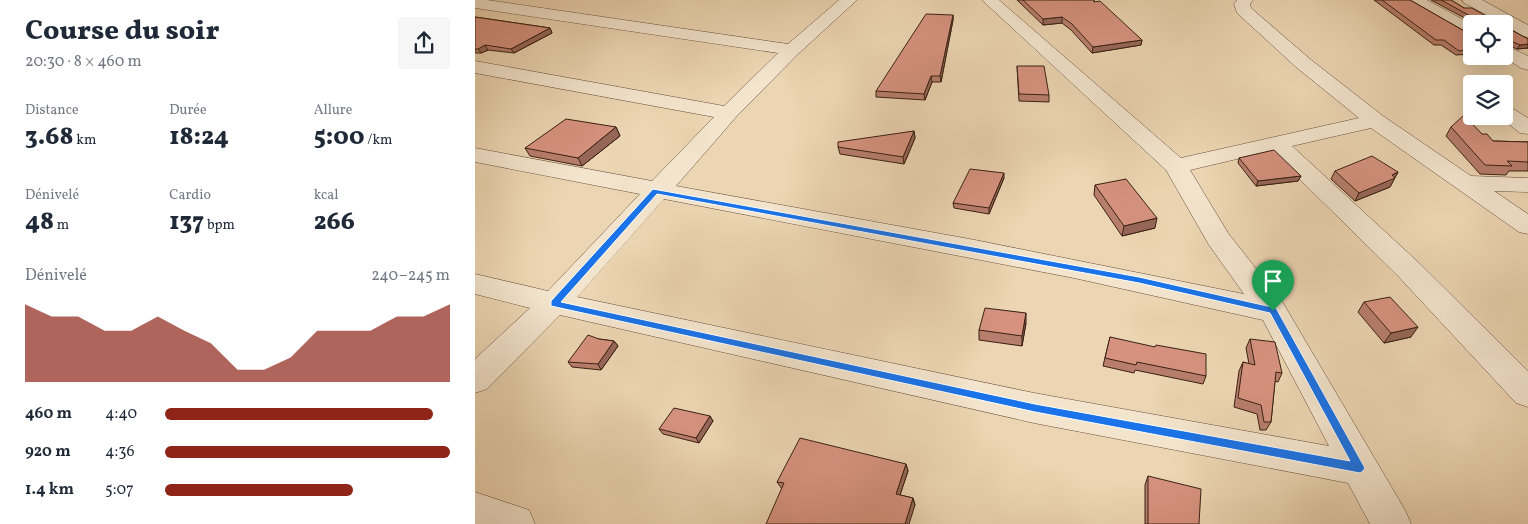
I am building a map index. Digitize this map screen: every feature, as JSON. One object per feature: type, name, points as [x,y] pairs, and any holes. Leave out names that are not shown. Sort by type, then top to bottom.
[{"type":"street","points":[[475,379],[554,303],[729,113],[844,0]]},
{"type":"street","points":[[990,0],[1176,166],[1219,239],[1273,311],[1391,524]]},
{"type":"street","points":[[1245,0],[1242,4],[1243,10],[1303,63],[1375,121],[1528,226]]},
{"type":"street","points":[[1415,0],[1463,27]]},
{"type":"street","points":[[1470,0],[1528,32]]},
{"type":"street","points":[[475,3],[792,50]]},
{"type":"street","points":[[1513,55],[1528,64]]},
{"type":"street","points":[[475,67],[729,113]]},
{"type":"street","points":[[1513,118],[1528,128]]},
{"type":"street","points":[[1176,166],[1375,121]]},
{"type":"street","points":[[1277,144],[1408,269],[1528,393]]},
{"type":"street","points":[[475,155],[656,191],[1139,280],[1273,311]]},
{"type":"street","points":[[1463,182],[1528,185]]},
{"type":"street","points":[[475,284],[1035,408],[1360,468]]},
{"type":"street","points":[[475,511],[515,524]]},
{"type":"building","points":[[1023,0],[1100,1],[1142,40],[1093,47],[1072,24],[1062,17],[1043,19]]},
{"type":"building","points":[[1382,0],[1410,0],[1463,30],[1463,50],[1459,51],[1444,40],[1436,40]]},
{"type":"building","points":[[1441,0],[1451,0],[1464,8],[1472,8],[1484,15],[1468,15]]},
{"type":"building","points":[[926,14],[953,15],[940,76],[931,76],[924,94],[876,91]]},
{"type":"building","points":[[475,17],[550,28],[511,49],[485,45],[475,49]]},
{"type":"building","points":[[1513,31],[1528,39],[1528,44],[1520,45],[1513,42]]},
{"type":"building","points":[[1017,66],[1044,66],[1049,95],[1019,94]]},
{"type":"building","points":[[1463,116],[1463,125],[1473,125],[1482,134],[1487,134],[1493,141],[1528,142],[1528,162],[1507,161],[1512,166],[1485,165],[1451,127]]},
{"type":"building","points":[[566,119],[616,127],[578,158],[525,148]]},
{"type":"building","points":[[914,131],[903,157],[838,147],[838,142]]},
{"type":"building","points":[[1274,150],[1301,176],[1258,181],[1239,158]]},
{"type":"building","points":[[1372,156],[1398,172],[1392,175],[1395,178],[1359,193],[1335,171]]},
{"type":"building","points":[[970,169],[1004,173],[989,208],[953,203]]},
{"type":"building","points":[[1126,179],[1157,218],[1124,226],[1095,185]]},
{"type":"building","points":[[1390,297],[1418,327],[1391,333],[1364,302]]},
{"type":"building","points":[[985,308],[1026,313],[1022,336],[979,330]]},
{"type":"building","points":[[588,335],[614,341],[598,364],[568,362]]},
{"type":"building","points":[[1110,337],[1155,347],[1156,345],[1206,354],[1206,376],[1137,362],[1136,365],[1105,358]]},
{"type":"building","points":[[1250,339],[1275,342],[1282,373],[1276,372],[1271,422],[1264,422],[1261,405],[1238,398],[1243,362],[1255,365]]},
{"type":"building","points":[[674,408],[710,416],[696,438],[659,429]]},
{"type":"building","points":[[800,438],[906,464],[896,494],[913,498],[905,524],[766,524],[784,483],[777,482]]},
{"type":"building","points":[[1148,476],[1201,489],[1199,524],[1148,524]]},
{"type":"route","points":[[656,191],[1139,280],[1273,311],[1360,468],[1035,408],[554,303],[656,191]]}]
